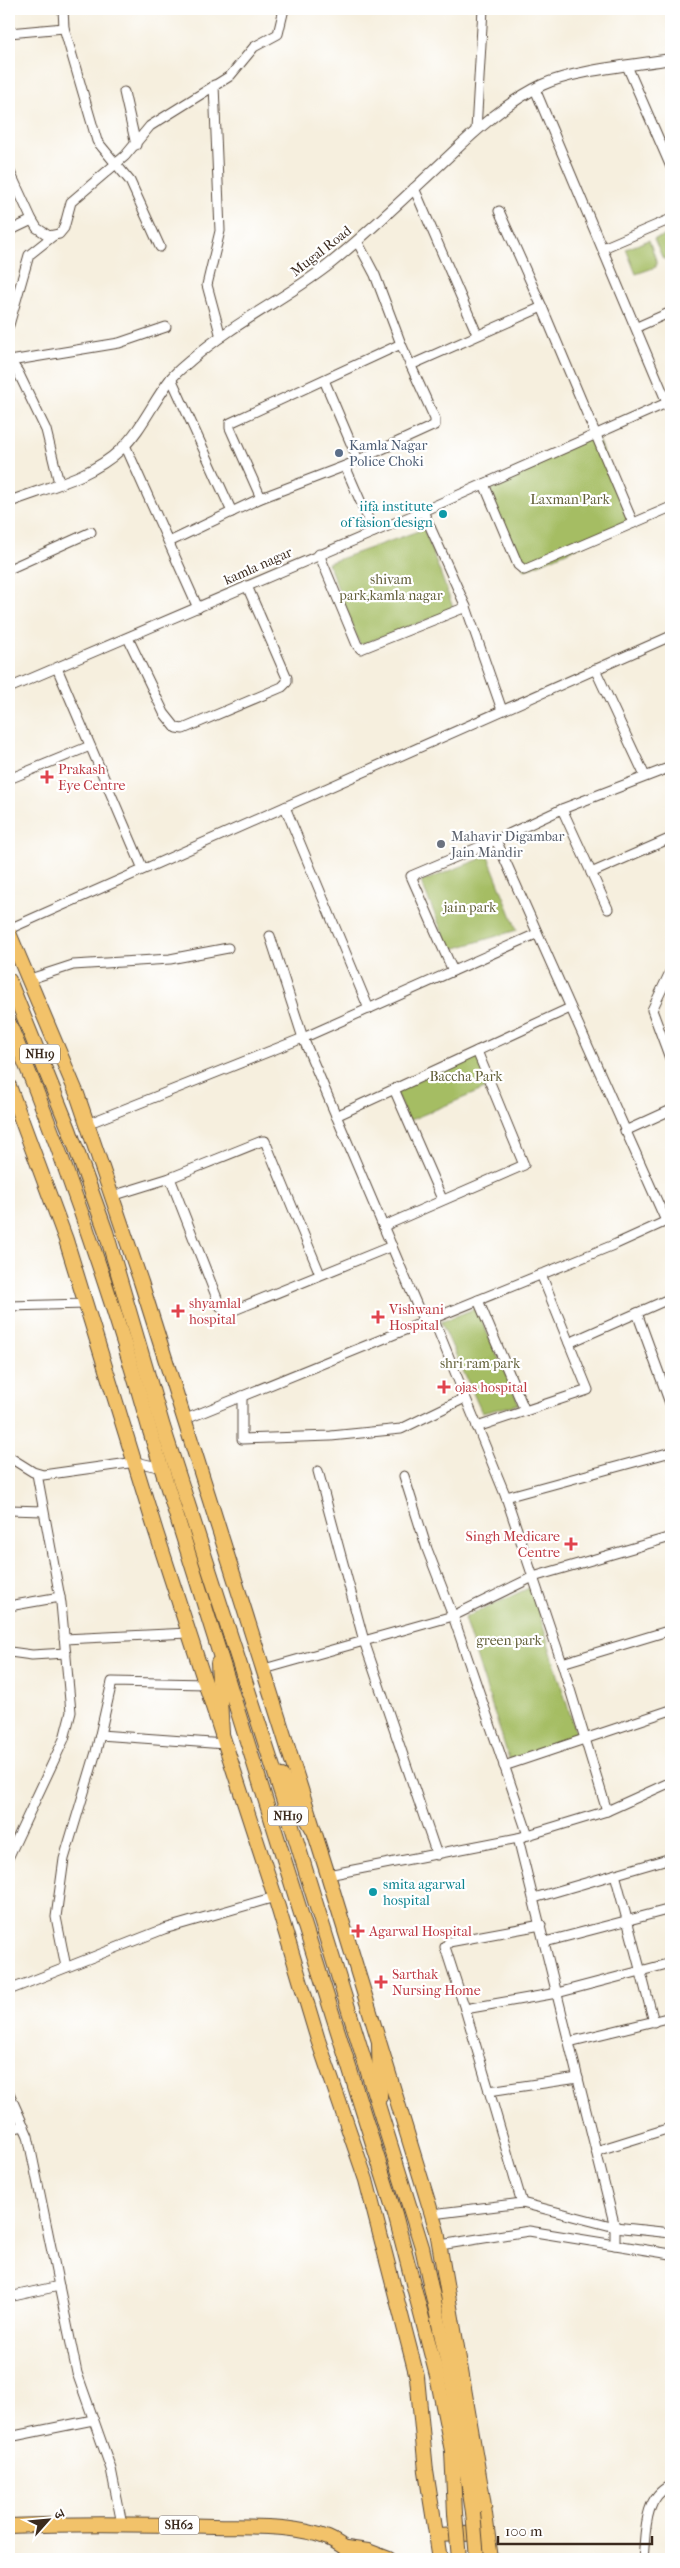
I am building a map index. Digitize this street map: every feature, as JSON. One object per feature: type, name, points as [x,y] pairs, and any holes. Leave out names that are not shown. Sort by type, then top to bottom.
[{"type":"main road","points":[[9,933],[30,979],[88,1124],[186,1419],[215,1520],[264,1669],[432,2214],[440,2245],[491,2559]]},
{"type":"main road","name":"NH19","points":[[9,980],[69,1129],[106,1232],[163,1427],[422,2247],[453,2387],[473,2512],[477,2559]]},
{"type":"main road","name":"NH19","points":[[9,1023],[56,1146],[128,1352],[162,1468],[395,2214],[417,2292],[452,2451],[459,2559]]},
{"type":"main road","points":[[9,1086],[66,1240],[189,1633],[275,1897],[318,2040],[366,2180],[416,2377],[426,2471],[440,2559]]},
{"type":"main road","points":[[216,1640],[224,1739]]},
{"type":"main road","points":[[264,1742],[314,1831]]},
{"type":"main road","points":[[379,2043],[381,2116]]},
{"type":"main road","name":"SH62","points":[[9,2526],[122,2524],[264,2527],[307,2532],[328,2538],[346,2548],[359,2559]]},
{"type":"main road","points":[[436,2535],[488,2533]]},
{"type":"main road","name":"SH62","points":[[346,2548],[368,2551],[389,2559]]},
{"type":"street","points":[[63,9],[64,28],[97,141],[130,181],[160,247]]},
{"type":"street","points":[[9,325],[29,254],[53,236],[59,234],[64,228],[71,202],[136,145],[150,126],[237,69],[254,47],[278,34],[284,9]]},
{"type":"street","points":[[476,130],[483,9]]},
{"type":"street","points":[[9,33],[64,28]]},
{"type":"street","name":"Mugal Road","points":[[9,502],[97,466],[126,445],[171,378],[221,337],[283,298],[357,241],[476,130],[536,89],[567,76],[671,59]]},
{"type":"street","points":[[627,66],[671,167]]},
{"type":"street","points":[[214,85],[220,231],[208,284],[221,337]]},
{"type":"street","points":[[536,89],[669,402],[671,412]]},
{"type":"street","points":[[124,92],[136,145]]},
{"type":"street","points":[[9,170],[32,220],[42,232],[53,236]]},
{"type":"street","points":[[414,188],[477,334]]},
{"type":"street","points":[[499,211],[542,307],[633,523]]},
{"type":"street","points":[[603,248],[671,219]]},
{"type":"street","points":[[9,231],[32,220]]},
{"type":"street","points":[[169,542],[261,498],[345,466],[435,425],[435,419],[401,344],[375,275],[357,241]]},
{"type":"street","points":[[411,365],[477,334],[542,307]]},
{"type":"street","points":[[637,326],[671,312]]},
{"type":"street","points":[[59,483],[46,430],[10,360],[119,343],[166,327]]},
{"type":"street","points":[[261,498],[230,424],[401,344]]},
{"type":"street","points":[[171,378],[232,512]]},
{"type":"street","points":[[324,380],[358,460]]},
{"type":"street","name":"kamla nagar","points":[[9,688],[423,511],[669,402]]},
{"type":"street","points":[[126,445],[198,608]]},
{"type":"street","points":[[345,466],[374,532]]},
{"type":"street","points":[[484,484],[518,566],[524,570],[671,507]]},
{"type":"street","points":[[423,511],[466,607],[502,710]]},
{"type":"street","points":[[9,569],[91,532]]},
{"type":"street","points":[[319,554],[357,645],[361,649],[466,607]]},
{"type":"street","points":[[128,638],[164,713],[176,728],[183,729],[282,687],[287,682],[287,678],[247,586]]},
{"type":"street","points":[[9,929],[671,636]]},
{"type":"street","points":[[57,668],[143,869]]},
{"type":"street","points":[[595,669],[645,776]]},
{"type":"street","points":[[9,779],[90,746]]},
{"type":"street","points":[[453,971],[411,876],[496,840],[562,809],[645,776],[671,769]]},
{"type":"street","points":[[286,807],[369,1009]]},
{"type":"street","points":[[562,809],[608,909]]},
{"type":"street","points":[[592,873],[671,838]]},
{"type":"street","points":[[186,1419],[669,1220],[625,1131],[536,934],[496,840]]},
{"type":"street","points":[[88,1124],[303,1038],[536,934]]},
{"type":"street","points":[[270,936],[303,1038],[392,1246],[465,1398],[506,1497],[562,1663],[607,1811]]},
{"type":"street","points":[[30,979],[73,965],[170,959],[228,948]]},
{"type":"street","points":[[671,970],[652,1008],[671,1061]]},
{"type":"street","points":[[336,1116],[570,1008]]},
{"type":"street","points":[[662,1038],[671,1035]]},
{"type":"street","points":[[384,1226],[442,1199],[524,1165],[477,1051]]},
{"type":"street","points":[[394,1089],[442,1199]]},
{"type":"street","points":[[625,1131],[671,1110]]},
{"type":"street","points":[[112,1196],[170,1178],[262,1140],[265,1141],[320,1274]]},
{"type":"street","points":[[170,1178],[224,1310],[228,1312],[392,1246]]},
{"type":"street","points":[[477,1427],[588,1390],[541,1274]]},
{"type":"street","points":[[569,1343],[671,1298]]},
{"type":"street","points":[[478,1300],[525,1411]]},
{"type":"street","points":[[9,1306],[86,1304]]},
{"type":"street","points":[[636,1313],[671,1406]]},
{"type":"street","points":[[662,1379],[671,1375]]},
{"type":"street","points":[[242,1396],[242,1439],[331,1436],[407,1427],[465,1398]]},
{"type":"street","points":[[506,1497],[671,1452]]},
{"type":"street","points":[[9,1457],[37,1474],[43,1475],[136,1462],[162,1468]]},
{"type":"street","points":[[318,1471],[364,1641],[437,1855]]},
{"type":"street","points":[[9,1856],[12,1843],[67,1730],[71,1712],[60,1597],[37,1474]]},
{"type":"street","points":[[404,1476],[427,1550],[453,1616],[528,1835]]},
{"type":"street","points":[[9,1510],[43,1511]]},
{"type":"street","points":[[264,1669],[453,1616],[533,1577],[671,1537]]},
{"type":"street","points":[[9,1606],[60,1597]]},
{"type":"street","points":[[562,1663],[671,1630]]},
{"type":"street","points":[[64,1639],[189,1633]]},
{"type":"street","points":[[10,1652],[32,1655],[66,1653]]},
{"type":"street","points":[[66,1968],[56,1917],[64,1859],[100,1735],[113,1681],[184,1685],[206,1684]]},
{"type":"street","points":[[504,1766],[671,1710]]},
{"type":"street","points":[[100,1735],[224,1739]]},
{"type":"street","points":[[328,1875],[518,1838],[607,1811],[671,1782]]},
{"type":"street","points":[[518,1838],[615,2227],[614,2245]]},
{"type":"street","points":[[534,1898],[671,1858]]},
{"type":"street","points":[[615,1874],[654,2022]]},
{"type":"street","points":[[9,1990],[164,1929],[275,1897]]},
{"type":"street","points":[[545,1942],[671,1908]]},
{"type":"street","points":[[522,2203],[445,1947],[446,1943],[541,1925]]},
{"type":"street","points":[[465,2010],[557,1993],[671,1963]]},
{"type":"street","points":[[569,2042],[671,2017]]},
{"type":"street","points":[[489,2091],[578,2078]]},
{"type":"street","points":[[9,2093],[28,2136],[76,2373],[111,2469],[122,2524]]},
{"type":"street","points":[[9,2129],[24,2126]]},
{"type":"street","points":[[596,2151],[670,2128]]},
{"type":"street","points":[[432,2214],[522,2203],[615,2227],[671,2233]]},
{"type":"street","points":[[440,2245],[529,2231],[671,2254]]},
{"type":"street","points":[[9,2297],[59,2286]]},
{"type":"street","points":[[9,2437],[93,2420]]},
{"type":"street","points":[[643,2559],[646,2519],[656,2495],[671,2485]]},
{"type":"green space","points":[[671,234],[671,259],[663,259],[654,239]]},
{"type":"green space","points":[[649,240],[656,260],[656,267],[636,274],[626,249]]},
{"type":"green space","name":"Laxman Park","points":[[596,435],[633,523],[525,570],[484,484]]},
{"type":"green space","name":"shivam park,kamla nagar","points":[[424,529],[454,610],[360,645],[328,563]]},
{"type":"green space","name":"jain park","points":[[488,856],[517,930],[450,950],[421,882]]},
{"type":"green space","name":"Baccha Park","points":[[477,1051],[492,1086],[408,1121],[394,1089]]},
{"type":"green space","name":"shri ram park","points":[[476,1308],[519,1404],[482,1413],[441,1322]]},
{"type":"green space","name":"green park","points":[[531,1587],[577,1737],[509,1759],[464,1618]]},
{"type":"place","name":"Kamla Nagar Police Choki","points":[[339,453]]},
{"type":"place","name":"iifa institute of fasion design","points":[[443,514]]},
{"type":"place","name":"Prakash Eye Centre","points":[[47,777]]},
{"type":"place","name":"Mahavir Digambar Jain Mandir","points":[[441,844]]},
{"type":"place","name":"shyamlal hospital","points":[[178,1311]]},
{"type":"place","name":"Vishwani Hospital","points":[[378,1317]]},
{"type":"place","name":"ojas hospital","points":[[444,1387]]},
{"type":"place","name":"Singh Medicare Centre","points":[[571,1544]]},
{"type":"place","name":"smita agarwal hospital","points":[[373,1892]]},
{"type":"place","name":"Agarwal Hospital","points":[[358,1931]]},
{"type":"place","name":"Sarthak Nursing Home","points":[[381,1982]]}]
